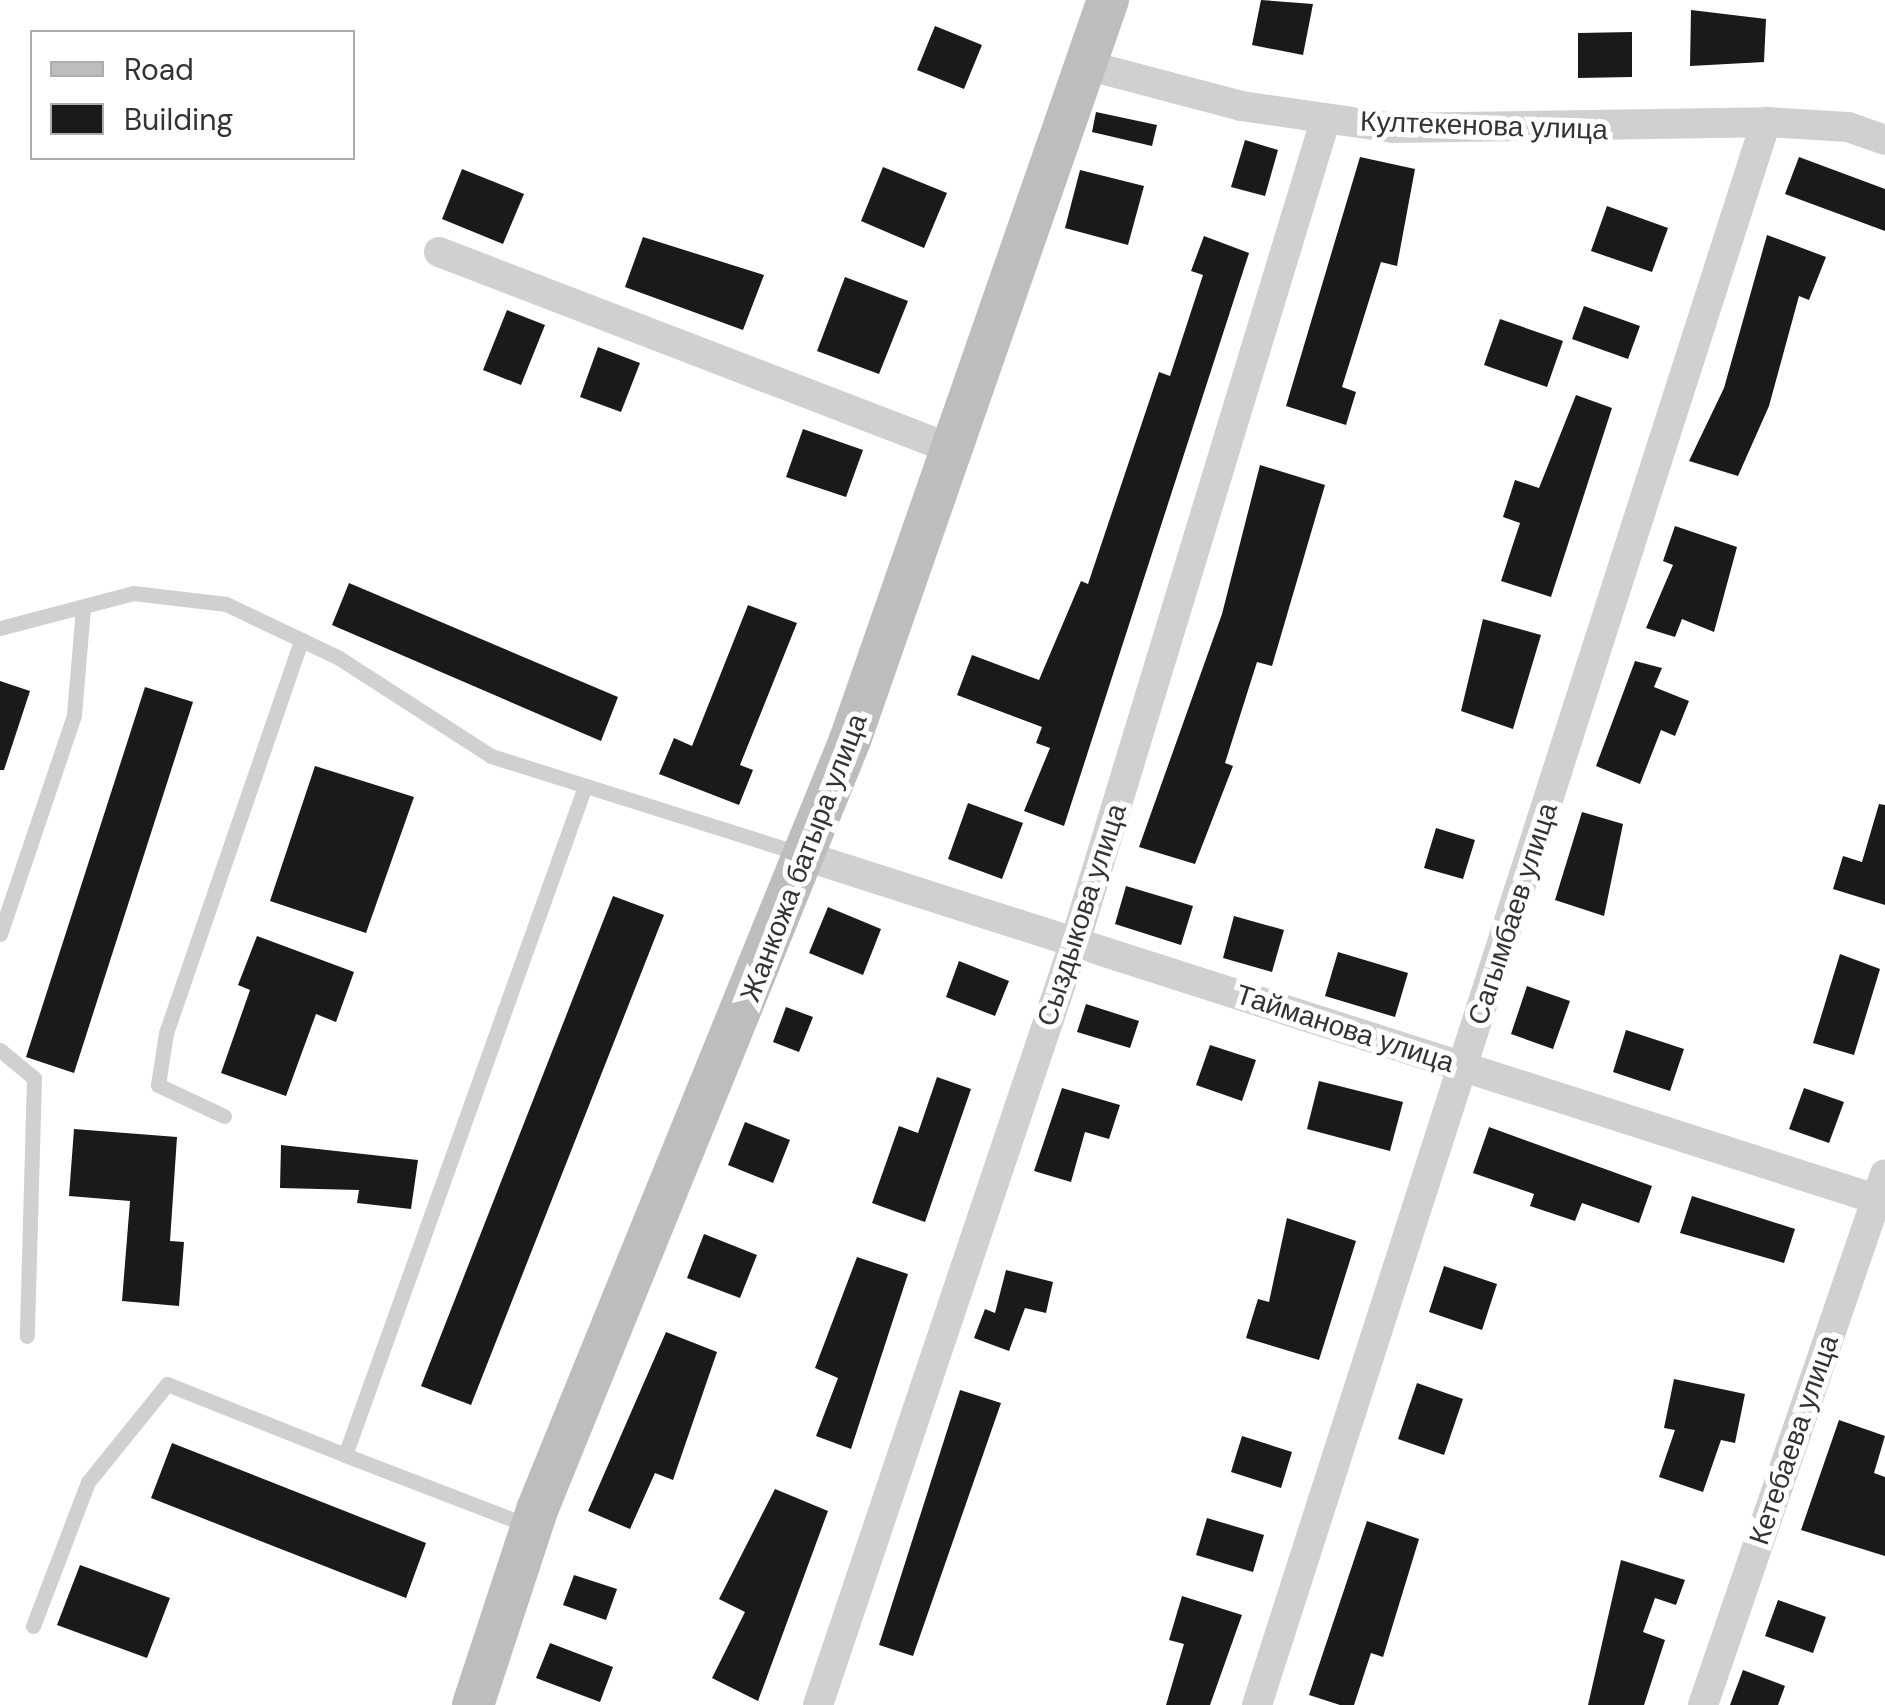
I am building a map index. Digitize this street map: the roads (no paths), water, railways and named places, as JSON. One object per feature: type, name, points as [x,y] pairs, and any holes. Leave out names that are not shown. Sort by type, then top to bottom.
[{"type":"street","name":"Жанкожа батыра улица","points":[[473,1705],[532,1526],[805,856],[1108,0]]},
{"type":"street","name":"Култекенова улица","points":[[1086,65],[1326,118],[1621,130],[1766,122],[1848,127],[1885,140]]},
{"type":"street","name":"Сыздыкова улица","points":[[818,1705],[1075,942],[1326,118]]},
{"type":"street","name":"Сагымбаев улица","points":[[1258,1705],[1766,122]]},
{"type":"street","points":[[438,252],[952,449]]},
{"type":"street","name":"Тайманова улица","points":[[805,856],[1464,1067],[1882,1192]]},
{"type":"street","name":"Кетебаева улица","points":[[1703,1705],[1882,1192]]},
{"type":"lane","points":[[0,628],[133,593],[226,604],[301,640],[491,756],[805,856]]},
{"type":"lane","points":[[0,934],[74,715],[84,606]]},
{"type":"lane","points":[[224,1116],[158,1085],[166,1033],[301,640]]},
{"type":"lane","points":[[345,1455],[585,786]]},
{"type":"lane","points":[[0,1050],[34,1078],[27,1336]]},
{"type":"lane","points":[[33,1626],[88,1482],[167,1384],[532,1526]]}]
